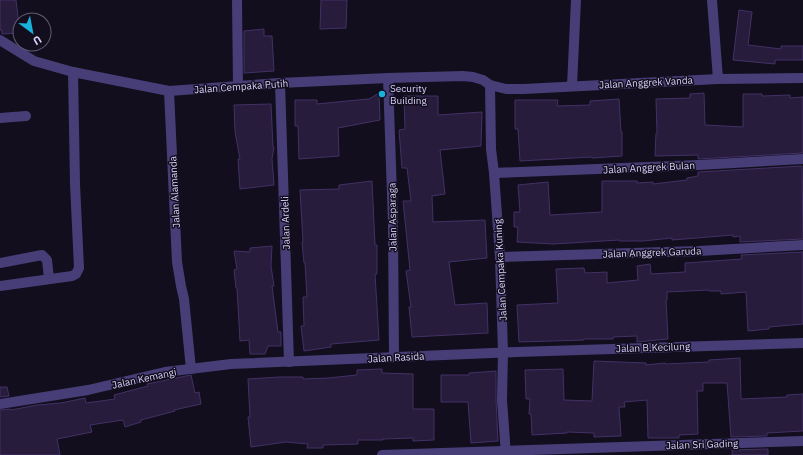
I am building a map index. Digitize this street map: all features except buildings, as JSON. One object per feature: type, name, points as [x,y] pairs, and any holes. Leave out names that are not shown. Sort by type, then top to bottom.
[{"type":"street","points":[[237,0],[238,86]]},
{"type":"street","points":[[572,86],[576,0]]},
{"type":"street","points":[[712,0],[718,78]]},
{"type":"street","name":"Jalan Cempaka Putih","points":[[0,40],[34,61],[73,72],[169,91],[280,83],[388,78],[468,77],[483,80],[490,84]]},
{"type":"street","points":[[0,286],[72,276],[76,274],[79,268],[75,184],[73,72]]},
{"type":"street","name":"Jalan Asparaga","points":[[388,78],[393,224],[394,356]]},
{"type":"street","name":"Jalan Anggrek Vanda","points":[[490,84],[506,89],[718,78],[803,78]]},
{"type":"street","name":"Jalan Ardeli","points":[[280,83],[289,362]]},
{"type":"street","name":"Jalan Cempaka Kuning","points":[[490,84],[490,131],[500,257],[503,352],[502,400],[506,453]]},
{"type":"street","name":"Jalan Alamanda","points":[[169,91],[177,262],[184,298],[190,369]]},
{"type":"street","points":[[0,118],[26,116]]},
{"type":"street","name":"Jalan Anggrek Bulan","points":[[494,173],[803,159]]},
{"type":"street","name":"Jalan Anggrek Garuda","points":[[500,257],[699,251],[803,245]]},
{"type":"street","points":[[0,263],[42,256],[47,260],[49,278]]},
{"type":"street","name":"Jalan B.Kecilung","points":[[503,352],[803,343]]},
{"type":"street","name":"Jalan Rasida","points":[[289,362],[503,352]]},
{"type":"street","name":"Jalan Kemangi","points":[[0,404],[88,390],[165,372],[231,364],[289,362]]},
{"type":"street","name":"Jalan Sri Gading","points":[[382,455],[506,453],[803,441]]},
{"type":"place","name":"Security Building","points":[[382,94]]}]
